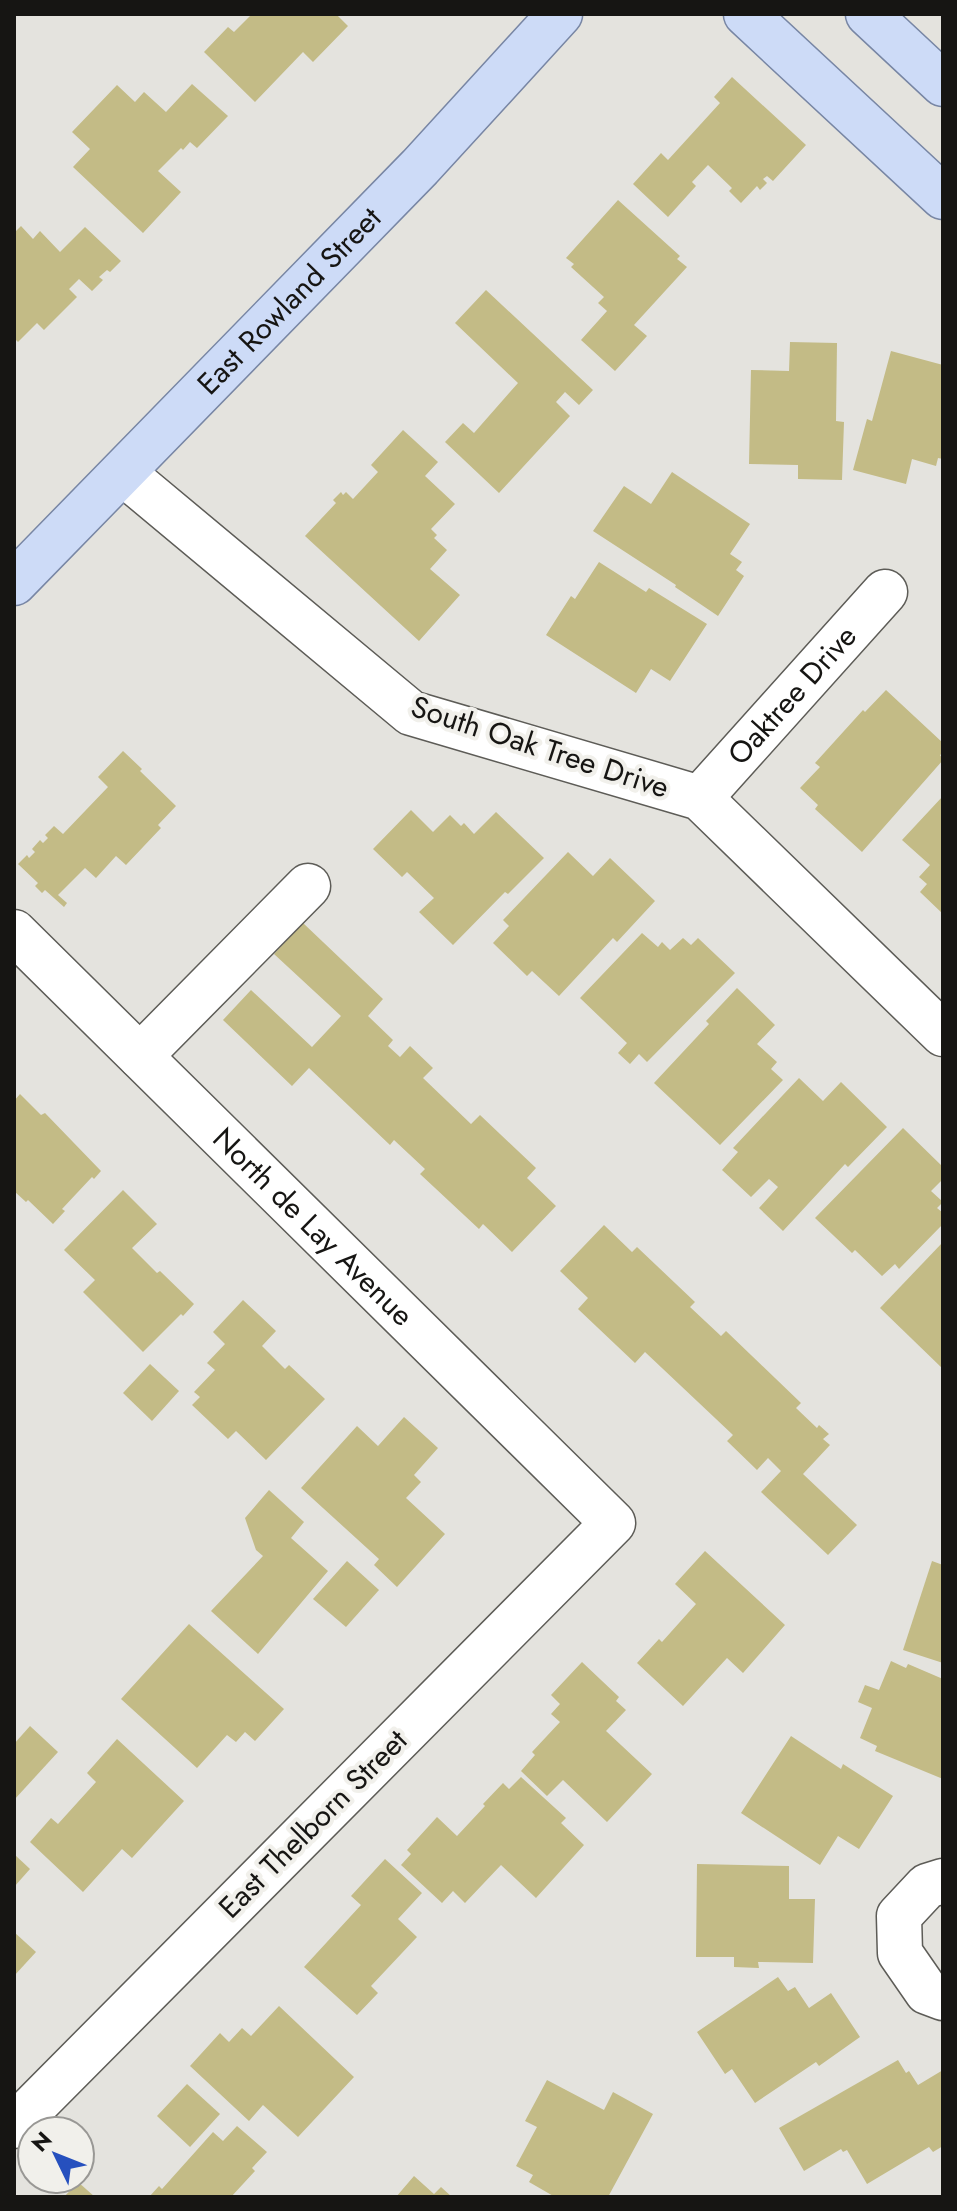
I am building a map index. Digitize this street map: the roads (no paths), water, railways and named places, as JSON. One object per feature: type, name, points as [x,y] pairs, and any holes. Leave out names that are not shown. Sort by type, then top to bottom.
[{"type":"main road","name":"East Rowland Street","points":[[14,583],[420,167],[560,14]]},
{"type":"main road","points":[[746,14],[943,197]]},
{"type":"main road","points":[[868,14],[943,84]]},
{"type":"street","name":"South Oak Tree Drive","points":[[123,473],[411,713],[700,798],[943,1034]]},
{"type":"street","name":"Oaktree Drive","points":[[700,798],[885,592]]},
{"type":"street","points":[[140,1056],[308,886]]},
{"type":"street","name":"North de Lay Avenue","points":[[14,932],[613,1523]]},
{"type":"street","name":"East Thelborn Street","points":[[14,2126],[613,1523]]},
{"type":"street","points":[[943,1881],[927,1886],[899,1916],[900,1953],[927,1992],[943,1998]]}]
